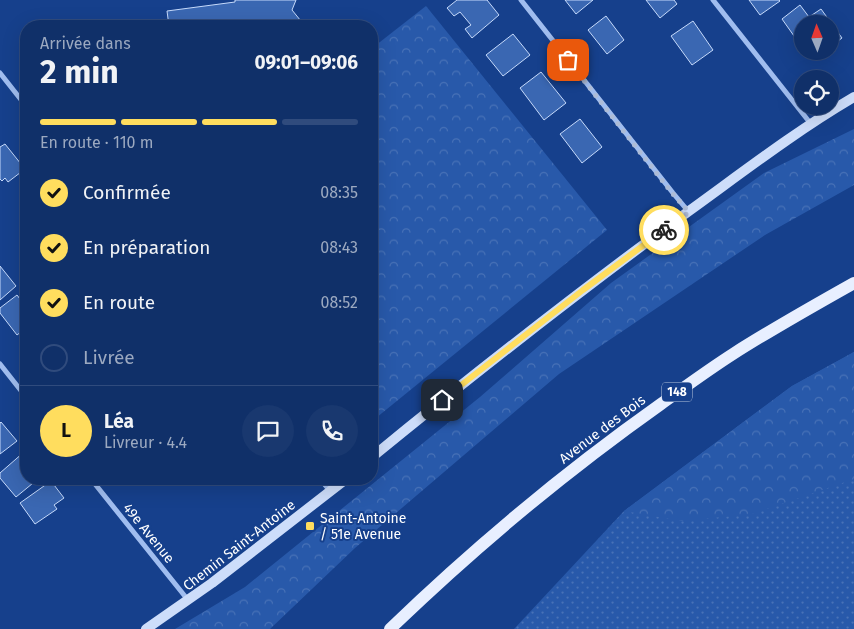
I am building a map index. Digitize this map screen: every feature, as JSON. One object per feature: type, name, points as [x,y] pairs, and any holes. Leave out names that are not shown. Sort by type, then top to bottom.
[{"type":"main road","name":"Avenue des Bois","points":[[390,629],[498,531],[629,426],[731,355],[854,283]]},
{"type":"street","points":[[521,0],[672,193],[689,212]]},
{"type":"street","points":[[713,0],[811,124]]},
{"type":"street","points":[[0,73],[20,98]]},
{"type":"street","points":[[378,452],[583,290],[811,124],[854,96]]},
{"type":"street","points":[[0,364],[20,389]]},
{"type":"street","name":"49e Avenue","points":[[96,485],[188,601]]},
{"type":"street","points":[[325,485],[330,491]]},
{"type":"street","name":"Chemin Saint-Antoine","points":[[146,629],[188,601],[338,485]]},
{"type":"green space","points":[[426,6],[607,230],[378,416],[378,44]]},
{"type":"green space","points":[[854,129],[854,185],[765,235],[559,374],[355,548],[270,629],[175,629],[245,587],[371,485],[378,485],[378,479],[480,397],[611,283],[764,173]]},
{"type":"green space","points":[[854,352],[854,629],[514,629],[624,511],[792,386]]},
{"type":"green space","points":[[854,352],[854,479],[752,514],[682,521],[624,511],[792,386]]},
{"type":"building","points":[[235,0],[296,0],[292,10],[300,20],[168,20],[167,11],[235,2]]},
{"type":"building","points":[[457,0],[487,0],[499,15],[472,38],[465,29],[471,25],[460,12],[454,16],[447,8]]},
{"type":"building","points":[[565,0],[593,0],[576,14]]},
{"type":"building","points":[[646,0],[674,0],[677,4],[660,18]]},
{"type":"building","points":[[749,0],[779,0],[780,1],[760,15]]},
{"type":"building","points":[[800,5],[808,15],[794,15],[794,36],[782,19]]},
{"type":"building","points":[[821,9],[825,15],[812,15]]},
{"type":"building","points":[[606,16],[624,40],[607,54],[588,30]]},
{"type":"building","points":[[693,21],[713,50],[692,65],[671,36]]},
{"type":"building","points":[[513,34],[530,55],[503,76],[486,55]]},
{"type":"building","points":[[541,72],[566,103],[544,120],[520,88]]},
{"type":"building","points":[[580,119],[602,147],[582,163],[560,134]]},
{"type":"building","points":[[5,144],[20,163],[20,173],[8,182],[5,178],[2,181],[0,179],[0,147]]},
{"type":"building","points":[[0,266],[16,286],[0,300]]},
{"type":"building","points":[[17,295],[20,299],[20,333],[17,335],[0,313],[0,308]]},
{"type":"building","points":[[0,423],[17,441],[0,454]]},
{"type":"building","points":[[20,456],[20,485],[31,485],[16,497],[0,478],[0,473]]},
{"type":"building","points":[[45,485],[54,485],[64,498],[54,505],[57,509],[35,524],[20,503]]},
{"type":"way so far","points":[[568,60],[689,212],[664,230]]},
{"type":"place","name":"Saint-Antoine / 51e Avenue","points":[[310,526]]},
{"type":"route","points":[[442,400],[618,263],[664,230]]}]
